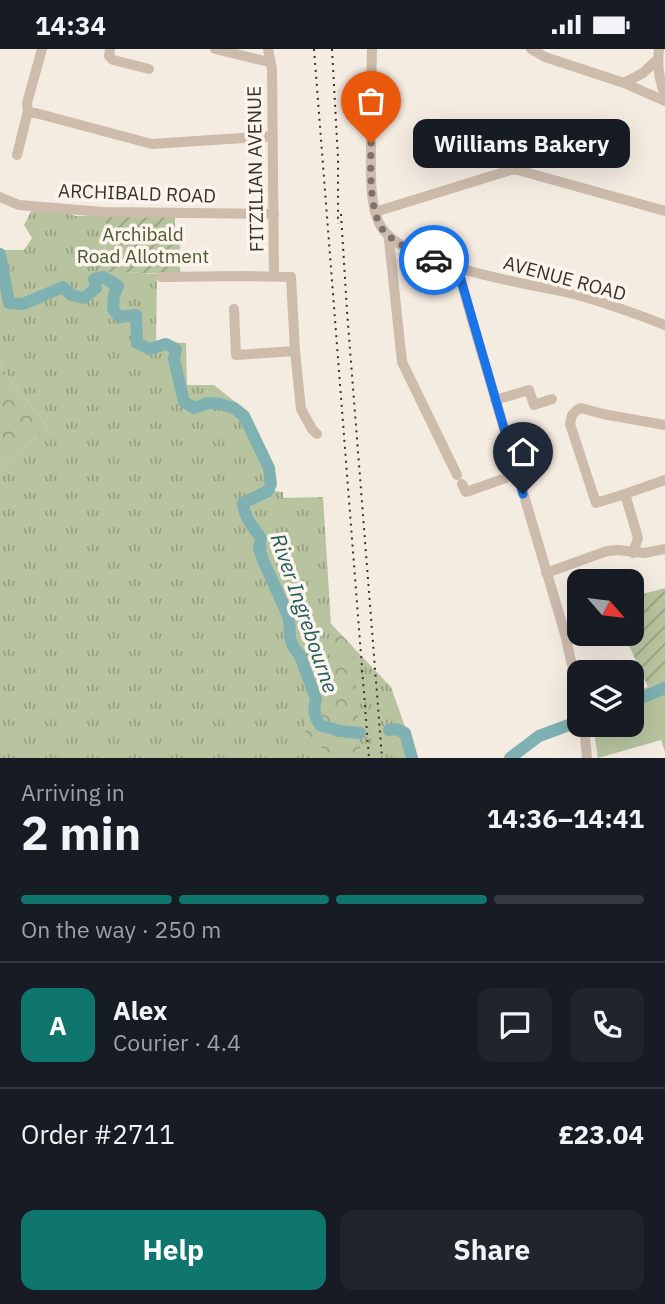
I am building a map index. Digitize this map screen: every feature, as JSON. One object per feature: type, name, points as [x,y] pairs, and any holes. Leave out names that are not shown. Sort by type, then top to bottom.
[{"type":"street","points":[[17,155],[28,111],[27,103],[42,49]]},
{"type":"street","points":[[110,49],[109,56],[113,60],[149,69]]},
{"type":"street","points":[[215,49],[269,62]]},
{"type":"street","name":"FITZILIAN AVENUE","points":[[268,49],[272,69],[274,276]]},
{"type":"street","points":[[372,49],[371,168],[375,212],[514,169],[665,211]]},
{"type":"street","points":[[531,49],[665,101]]},
{"type":"street","points":[[624,83],[643,73],[658,54]]},
{"type":"street","points":[[658,54],[659,74],[665,95]]},
{"type":"street","points":[[28,111],[152,144],[273,136]]},
{"type":"street","name":"ARCHIBALD ROAD","points":[[0,197],[19,205],[93,212],[274,214]]},
{"type":"street","name":"AVENUE ROAD","points":[[375,212],[382,229],[390,237],[426,256],[460,269],[569,293],[665,325]]},
{"type":"street","points":[[390,237],[388,240],[402,362],[466,492],[517,474]]},
{"type":"street","points":[[460,269],[571,660]]},
{"type":"street","points":[[161,277],[291,277],[301,409],[317,434]]},
{"type":"street","points":[[234,309],[236,355],[295,351]]},
{"type":"street","points":[[495,400],[529,390],[534,404],[552,399]]},
{"type":"street","points":[[665,425],[581,408],[572,415],[570,424],[596,503],[665,480]]},
{"type":"street","points":[[625,494],[638,538],[633,553]]},
{"type":"street","points":[[547,573],[607,551],[644,553],[665,549]]},
{"type":"street","points":[[585,737],[587,758]]},
{"type":"green space","points":[[34,206],[76,216],[106,216],[105,271],[157,274],[156,342],[186,343],[187,385],[214,385],[249,413],[272,471],[274,491],[283,492],[283,498],[323,497],[331,624],[391,687],[416,758],[0,758],[0,468],[48,427],[4,371],[0,359],[0,250],[24,250],[32,238],[24,225]]},
{"type":"green space","name":"Archibald Road Allotment","points":[[106,216],[175,217],[175,243],[180,244],[180,274],[105,272]]},
{"type":"green space","points":[[0,359],[4,371],[48,427],[0,468]]},
{"type":"green space","points":[[665,588],[665,677],[648,687],[644,678],[644,660],[636,660],[629,646],[644,646],[644,594]]},
{"type":"green space","points":[[331,624],[353,647],[361,758],[333,758],[333,755],[306,738],[306,714],[322,682]]},
{"type":"green space","points":[[665,677],[665,752],[661,740],[598,758],[595,737],[644,737],[644,688]]},
{"type":"waterway","name":"River Ingrebourne","points":[[0,254],[9,303],[23,304],[63,287],[71,295],[84,298],[96,288],[94,279],[103,277],[118,286],[113,309],[119,317],[136,315],[137,343],[149,349],[166,344],[176,349],[174,359],[184,402],[194,408],[208,403],[220,404],[234,408],[244,416],[269,468],[271,484],[268,491],[243,503],[245,513],[261,538],[259,548],[263,560],[289,618],[290,638],[300,656],[316,699],[316,719],[320,725],[360,733]]},
{"type":"waterway","points":[[644,697],[665,688]]},
{"type":"waterway","points":[[510,758],[539,736],[567,726]]},
{"type":"waterway","name":"River Ingrebourne","points":[[389,730],[396,729],[405,733],[412,758]]},
{"type":"railway","points":[[314,49],[369,758]]},
{"type":"railway","points":[[332,49],[338,158],[338,224]]},
{"type":"railway","points":[[341,214],[382,758]]},
{"type":"way so far","points":[[371,143],[372,191],[377,221],[390,237],[434,260]]},
{"type":"place","name":"Williams Bakery","points":[[371,143]]},
{"type":"route","points":[[434,260],[460,269],[472,320],[523,494]]}]
